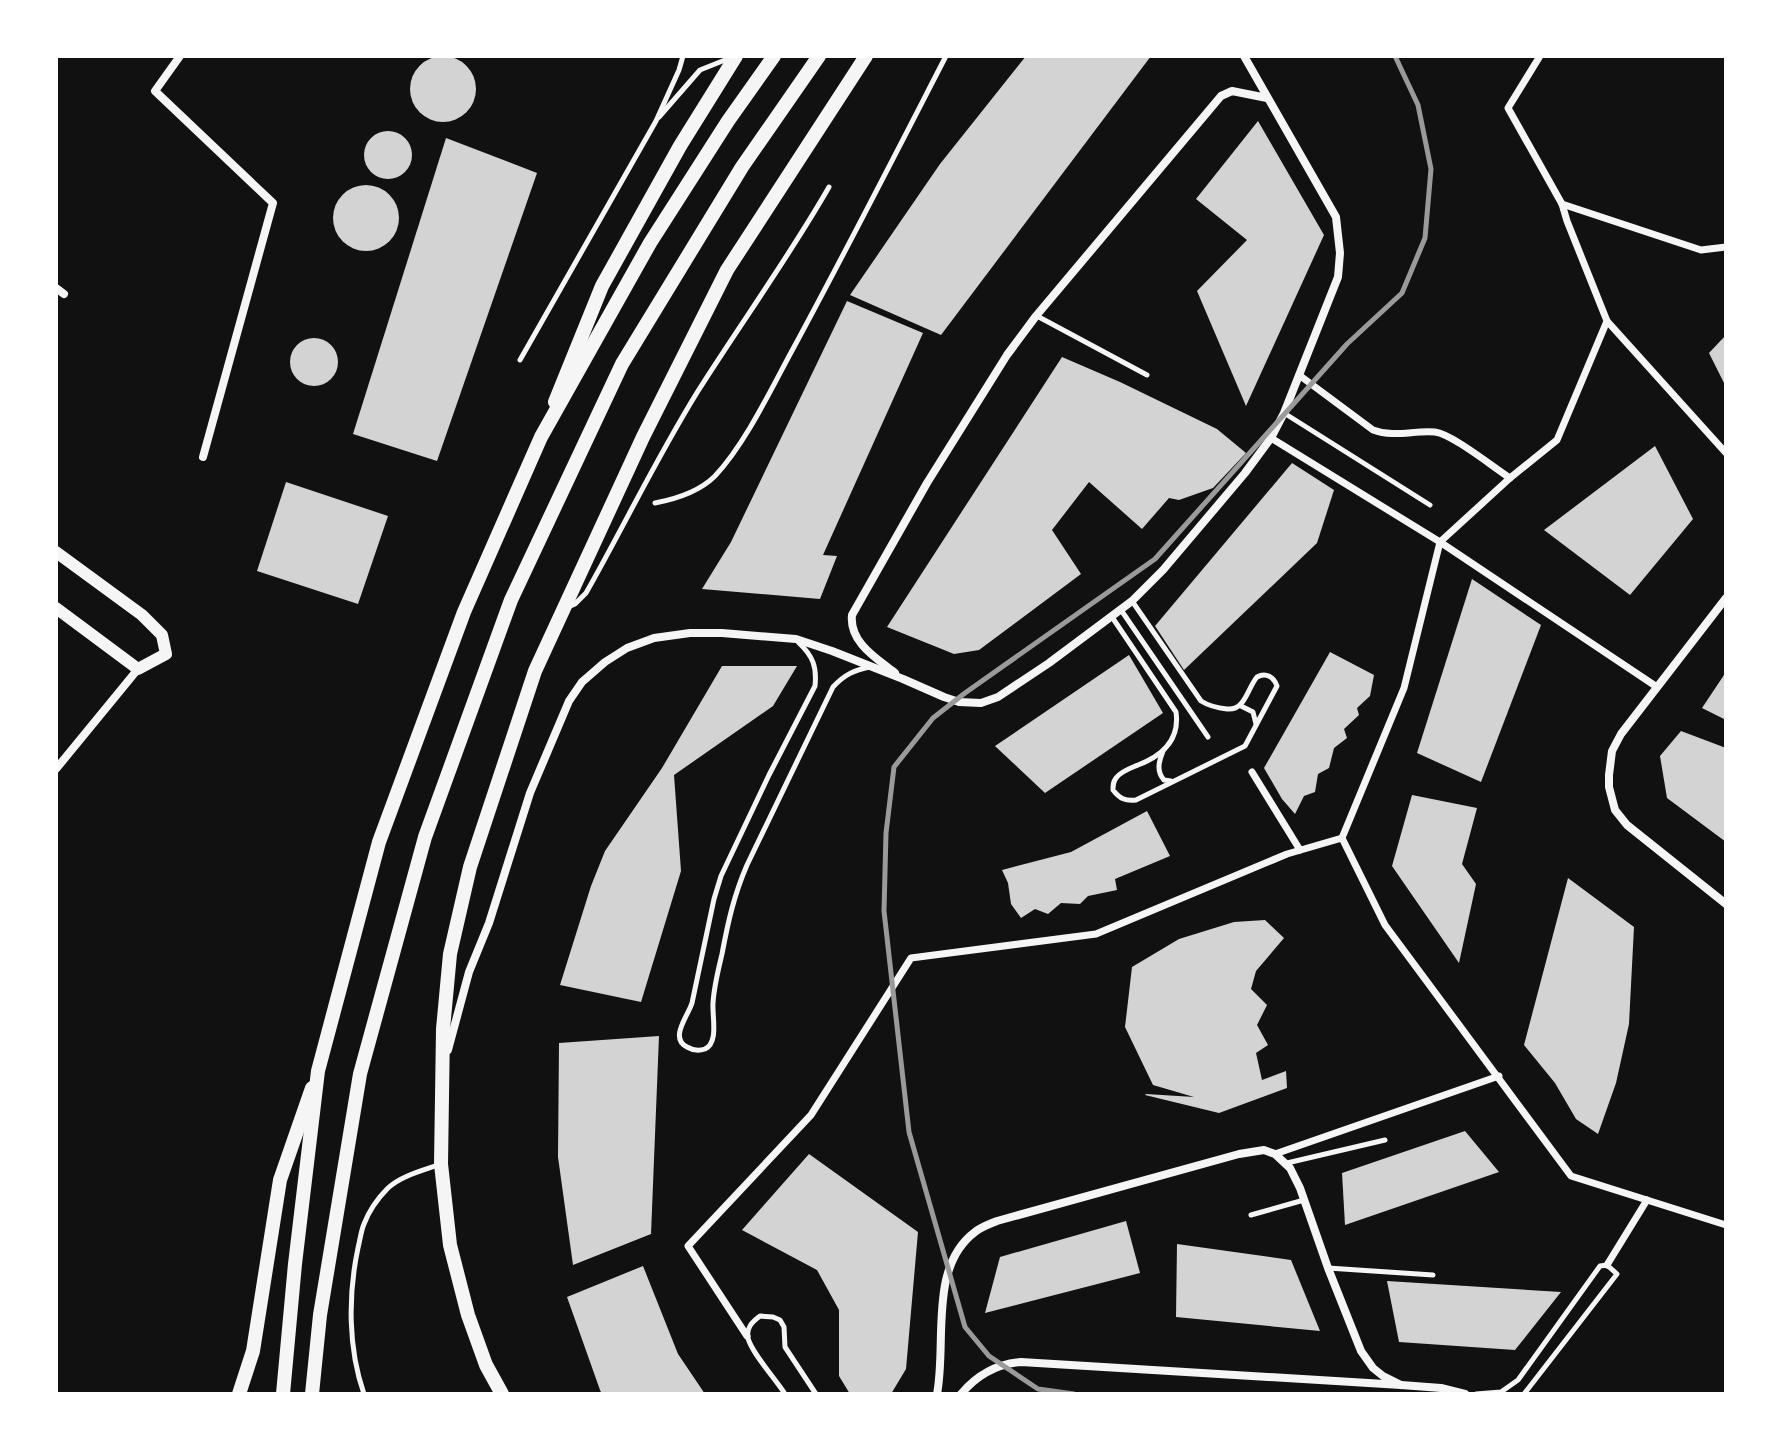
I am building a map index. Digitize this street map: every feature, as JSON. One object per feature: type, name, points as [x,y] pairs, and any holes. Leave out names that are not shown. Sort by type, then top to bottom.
[{"type":"main road","points":[[239,1394],[253,1351],[280,1180],[318,1071],[379,842],[464,612],[541,437],[602,286],[680,146],[735,56]]},
{"type":"main road","points":[[541,437],[650,243],[728,121],[774,56]]},
{"type":"main road","points":[[312,1394],[320,1315],[360,1074],[425,837],[511,600],[622,364],[742,167],[819,56]]},
{"type":"main road","points":[[502,1394],[486,1365],[473,1328],[450,1245],[441,1164],[443,1029],[450,954],[470,867],[535,671],[643,437],[727,270],[866,56]]},
{"type":"main road","points":[[283,1394],[318,1071]]},
{"type":"street","points":[[180,56],[155,91],[273,203],[203,457]]},
{"type":"street","points":[[443,1066],[469,972],[489,923],[530,793],[569,701],[582,682],[605,662],[627,648],[654,638],[690,633],[796,639],[944,697],[959,702],[981,703],[1020,684],[1132,601],[1163,570],[1245,473],[1271,438],[1284,413],[1338,277],[1340,253],[1336,217],[1244,56]]},
{"type":"street","points":[[1540,56],[1508,108],[1562,204],[1607,321],[1726,453]]},
{"type":"street","points":[[903,679],[858,641],[852,628],[852,615],[927,483],[1007,355],[1036,316],[1221,96],[1232,91],[1267,98]]},
{"type":"street","points":[[1562,204],[1701,250],[1726,247]]},
{"type":"street","points":[[56,288],[64,294]]},
{"type":"street","points":[[1607,321],[1557,440],[1440,542],[1404,688],[1342,838],[1385,925],[1571,1176],[1726,1225]]},
{"type":"street","points":[[1299,375],[1373,430],[1395,435],[1439,433],[1510,478]]},
{"type":"street","points":[[1271,438],[1440,542],[1657,687]]},
{"type":"street","points":[[56,552],[142,615],[162,635],[166,654],[138,669],[56,769]]},
{"type":"street","points":[[1726,598],[1621,734],[1612,751],[1609,775],[1611,799],[1627,825],[1726,904]]},
{"type":"street","points":[[56,608],[138,669]]},
{"type":"street","points":[[1252,772],[1300,850]]},
{"type":"street","points":[[747,1336],[688,1246],[811,1115],[911,958],[1096,934],[1287,854],[1342,838]]},
{"type":"street","points":[[1275,1154],[1499,1076]]},
{"type":"street","points":[[937,1394],[946,1273],[957,1250],[976,1231],[997,1221],[1239,1154],[1264,1150],[1286,1163],[1295,1178],[1355,1339],[1366,1360],[1383,1376],[1401,1385]]},
{"type":"street","points":[[1607,1265],[1647,1200]]},
{"type":"street","points":[[961,1394],[983,1374],[1008,1363],[1021,1362],[1401,1385],[1441,1388],[1465,1394]]},
{"type":"lane","points":[[520,360],[656,121],[683,56]]},
{"type":"lane","points":[[656,121],[700,70],[735,56]]},
{"type":"lane","points":[[655,503],[701,487],[713,478],[734,451],[846,251],[946,56]]},
{"type":"lane","points":[[563,609],[575,604],[586,593],[697,392],[829,187]]},
{"type":"lane","points":[[1036,316],[1147,375]]},
{"type":"lane","points":[[1284,413],[1430,505]]},
{"type":"lane","points":[[1112,617],[1176,712],[1178,724],[1163,750],[1151,760],[1117,776],[1113,790],[1127,801],[1136,800],[1245,746],[1277,686],[1265,675],[1257,677],[1241,706],[1234,710],[1209,706],[1201,701],[1132,601]]},
{"type":"lane","points":[[1121,610],[1208,737]]},
{"type":"lane","points":[[796,639],[813,660],[815,686],[721,876],[692,1003],[679,1035],[681,1043],[688,1048],[706,1048],[714,1037],[712,1015],[715,985],[728,918],[736,891],[778,801],[833,687],[846,675],[871,667]]},
{"type":"lane","points":[[1241,706],[1253,712],[1256,725]]},
{"type":"lane","points":[[1163,750],[1159,762],[1160,774],[1164,780],[1173,782]]},
{"type":"lane","points":[[1286,1163],[1385,1140]]},
{"type":"lane","points":[[364,1394],[355,1358],[352,1328],[356,1260],[363,1225],[389,1187],[441,1164]]},
{"type":"lane","points":[[1251,1215],[1304,1200]]},
{"type":"lane","points":[[1476,1394],[1501,1392],[1518,1380],[1600,1266],[1607,1265],[1617,1274],[1524,1394]]},
{"type":"lane","points":[[1328,1268],[1433,1275]]},
{"type":"lane","points":[[785,1394],[747,1336],[750,1326],[760,1316],[780,1320],[784,1327],[785,1347],[816,1394]]},
{"type":"building","points":[[443,56],[466,66],[476,89],[466,112],[443,122],[420,112],[410,89],[420,66]]},
{"type":"building","points":[[1026,56],[1151,56],[941,335],[850,295],[940,164]]},
{"type":"building","points":[[1258,121],[1324,235],[1246,406],[1197,291],[1247,240],[1196,199]]},
{"type":"building","points":[[388,131],[405,138],[412,155],[405,172],[388,179],[371,172],[364,155],[371,138]]},
{"type":"building","points":[[446,138],[537,173],[437,461],[353,434]]},
{"type":"building","points":[[366,185],[389,195],[399,218],[389,241],[366,251],[343,241],[333,218],[343,195]]},
{"type":"building","points":[[847,301],[923,333],[823,555],[837,556],[820,599],[702,589],[731,542]]},
{"type":"building","points":[[1726,335],[1726,387],[1709,353]]},
{"type":"building","points":[[314,338],[331,345],[338,362],[331,379],[314,386],[297,379],[290,362],[297,345]]},
{"type":"building","points":[[1062,357],[1217,429],[1246,453],[1213,488],[1179,500],[1169,498],[1142,529],[1089,482],[1052,530],[1081,574],[979,650],[954,654],[887,627]]},
{"type":"building","points":[[1655,446],[1693,519],[1630,595],[1544,530]]},
{"type":"building","points":[[1292,463],[1334,490],[1317,543],[1184,670],[1155,626]]},
{"type":"building","points":[[286,482],[388,516],[358,604],[257,571]]},
{"type":"building","points":[[1472,579],[1541,625],[1481,782],[1417,753]]},
{"type":"building","points":[[1330,652],[1374,675],[1370,696],[1357,708],[1359,715],[1344,729],[1347,738],[1334,748],[1329,768],[1318,774],[1315,792],[1304,796],[1295,814],[1264,768]]},
{"type":"building","points":[[1129,655],[1163,713],[1045,793],[995,746]]},
{"type":"building","points":[[722,666],[797,666],[773,706],[674,775],[681,871],[641,1002],[560,985],[605,851],[662,768]]},
{"type":"building","points":[[1726,672],[1726,720],[1702,708]]},
{"type":"building","points":[[1681,731],[1726,748],[1726,842],[1667,798],[1660,756]]},
{"type":"building","points":[[1412,795],[1477,808],[1462,864],[1476,884],[1459,963],[1392,866]]},
{"type":"building","points":[[1147,811],[1170,856],[1115,879],[1117,890],[1088,896],[1080,904],[1061,903],[1048,914],[1035,909],[1021,918],[1011,904],[1008,883],[1002,870],[1071,852]]},
{"type":"building","points":[[1568,878],[1634,927],[1629,1024],[1616,1083],[1598,1134],[1576,1119],[1555,1083],[1524,1045]]},
{"type":"building","points":[[1265,920],[1284,938],[1256,971],[1251,989],[1267,1005],[1257,1025],[1268,1045],[1256,1053],[1262,1080],[1286,1071],[1287,1088],[1219,1113],[1145,1095],[1194,1097],[1153,1085],[1125,1027],[1132,967],[1179,939],[1234,922]]},
{"type":"building","points":[[659,1036],[651,1234],[573,1265],[558,1157],[559,1043]]},
{"type":"building","points":[[1465,1131],[1499,1172],[1345,1225],[1342,1173]]},
{"type":"building","points":[[809,1154],[918,1232],[906,1369],[891,1394],[850,1394],[839,1376],[839,1310],[817,1270],[742,1230]]},
{"type":"building","points":[[1126,1221],[1140,1273],[985,1313],[1000,1257]]},
{"type":"building","points":[[1177,1244],[1291,1260],[1320,1331],[1176,1317]]},
{"type":"building","points":[[643,1266],[678,1354],[705,1394],[602,1394],[600,1390],[567,1297]]},
{"type":"building","points":[[1387,1281],[1561,1292],[1515,1350],[1399,1342]]},
{"type":"railway","points":[[1074,1394],[1038,1389],[989,1356],[965,1327],[909,1132],[884,911],[886,833],[894,767],[933,718],[1155,559],[1347,344],[1402,293],[1425,238],[1431,169],[1418,105],[1395,56]]}]
